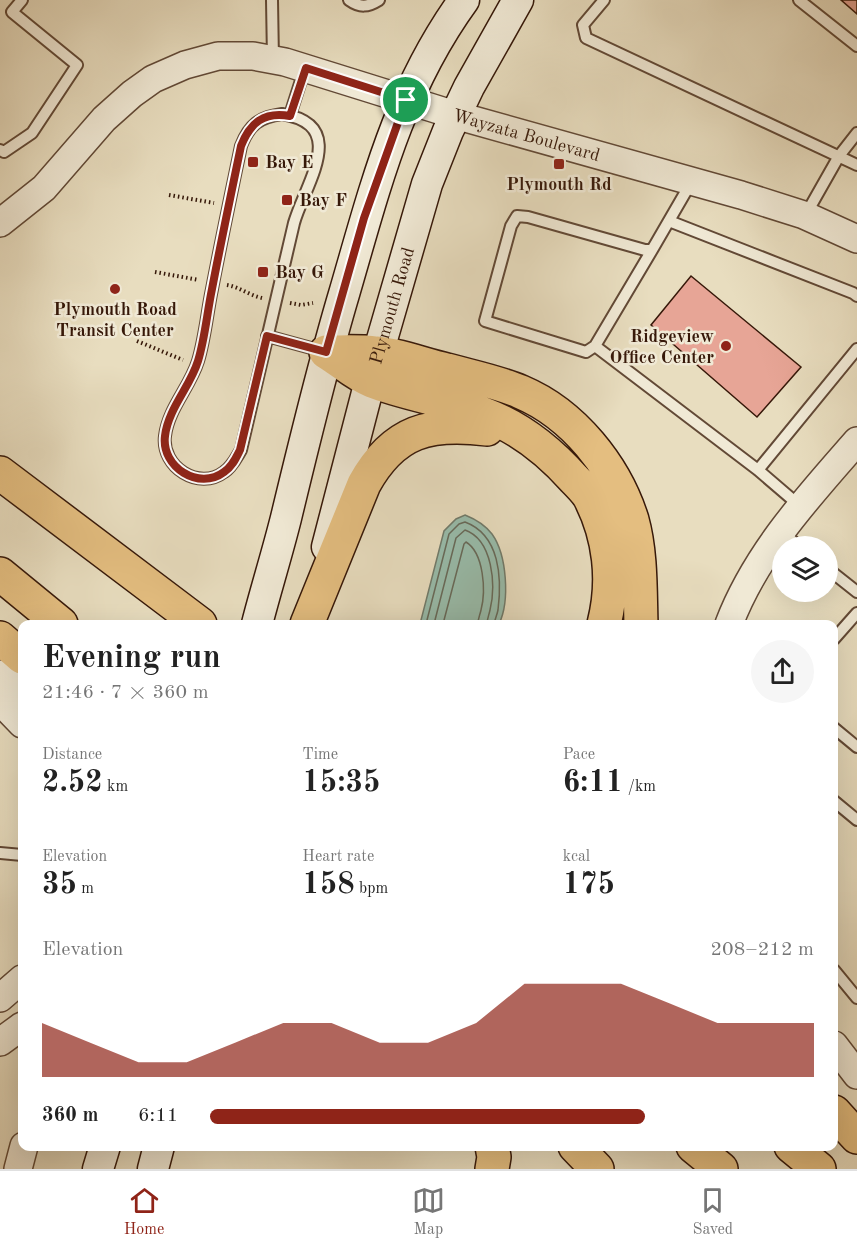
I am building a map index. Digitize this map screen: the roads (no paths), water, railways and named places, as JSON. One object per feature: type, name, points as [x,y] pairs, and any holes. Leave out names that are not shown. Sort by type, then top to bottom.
[{"type":"highway","points":[[326,352],[374,367],[486,415],[522,434],[543,449],[588,494],[601,525],[609,555],[611,582],[605,620]]},
{"type":"highway","points":[[374,367],[492,382],[521,392],[544,404],[574,428],[606,466],[632,520],[637,550],[641,620]]},
{"type":"highway","points":[[309,620],[364,484],[384,454],[412,435],[430,428],[458,425],[522,434]]},
{"type":"highway","points":[[0,473],[195,620]]},
{"type":"highway","points":[[0,481],[165,620]]},
{"type":"highway","points":[[0,574],[56,620]]},
{"type":"highway","points":[[0,638],[18,654]]},
{"type":"highway","points":[[838,1116],[857,1137]]},
{"type":"highway","points":[[492,1169],[493,1151]]},
{"type":"highway","points":[[580,1151],[597,1169]]},
{"type":"highway","points":[[699,1151],[721,1169]]},
{"type":"highway","points":[[797,1151],[819,1169]]},
{"type":"main road","points":[[258,620],[285,521],[326,352],[364,218],[406,100],[436,43],[464,0]]},
{"type":"main road","name":"Plymouth Road","points":[[308,620],[374,367],[427,184],[455,115],[486,54],[518,0]]},
{"type":"main road","points":[[98,1169],[103,1151]]},
{"type":"main road","points":[[153,1169],[158,1151]]},
{"type":"street","name":"Wayzata Boulevard","points":[[0,223],[44,188],[104,119],[153,79],[185,65],[218,56],[253,56],[306,68],[455,115],[692,181],[805,216],[857,239]]},
{"type":"street","points":[[791,536],[800,506],[857,441]]},
{"type":"street","points":[[731,620],[754,573],[772,556]]},
{"type":"street","points":[[0,674],[18,690]]},
{"type":"street","points":[[0,701],[18,720]]},
{"type":"street","points":[[0,998],[18,982]]},
{"type":"street","points":[[0,1042],[18,1029]]},
{"type":"street","points":[[838,1050],[855,1069]]},
{"type":"street","points":[[18,1169],[23,1151]]},
{"type":"lane","points":[[1,153],[32,133],[77,65],[12,12],[22,0]]},
{"type":"lane","points":[[272,0],[273,60]]},
{"type":"lane","points":[[349,0],[357,5],[365,6],[379,0]]},
{"type":"lane","points":[[604,0],[583,25],[586,38],[857,165]]},
{"type":"lane","points":[[799,0],[857,46]]},
{"type":"lane","points":[[290,116],[306,68]]},
{"type":"lane","points":[[269,116],[290,116],[309,125],[318,136],[320,150],[318,164],[299,204],[240,450],[225,472],[213,478],[200,479],[185,474],[174,466],[166,453],[164,438],[168,424],[197,362],[246,131],[256,122],[269,116]]},
{"type":"lane","points":[[805,216],[839,156],[857,133]]},
{"type":"lane","points":[[652,250],[517,216],[511,226],[485,321],[586,352],[595,346],[652,250],[692,181]]},
{"type":"lane","points":[[669,221],[842,288],[857,296]]},
{"type":"lane","points":[[267,336],[326,352]]},
{"type":"lane","points":[[595,346],[758,470],[800,506]]},
{"type":"lane","points":[[758,470],[857,348]]},
{"type":"lane","points":[[838,577],[857,592]]},
{"type":"lane","points":[[838,634],[857,613]]},
{"type":"lane","points":[[838,731],[857,747]]},
{"type":"lane","points":[[838,804],[857,820]]},
{"type":"lane","points":[[0,853],[18,855]]},
{"type":"lane","points":[[838,975],[857,998]]},
{"type":"water","points":[[465,515],[480,523],[492,534],[497,543],[504,566],[506,591],[500,620],[421,620],[444,531],[456,519]]},
{"type":"place","name":"Bay E","points":[[253,162]]},
{"type":"place","name":"Plymouth Rd","points":[[559,164]]},
{"type":"place","name":"Bay F","points":[[287,200]]},
{"type":"place","name":"Bay G","points":[[263,272]]},
{"type":"place","name":"Plymouth Road Transit Center","points":[[115,289]]},
{"type":"place","name":"Ridgeview Office Center","points":[[726,346]]}]
